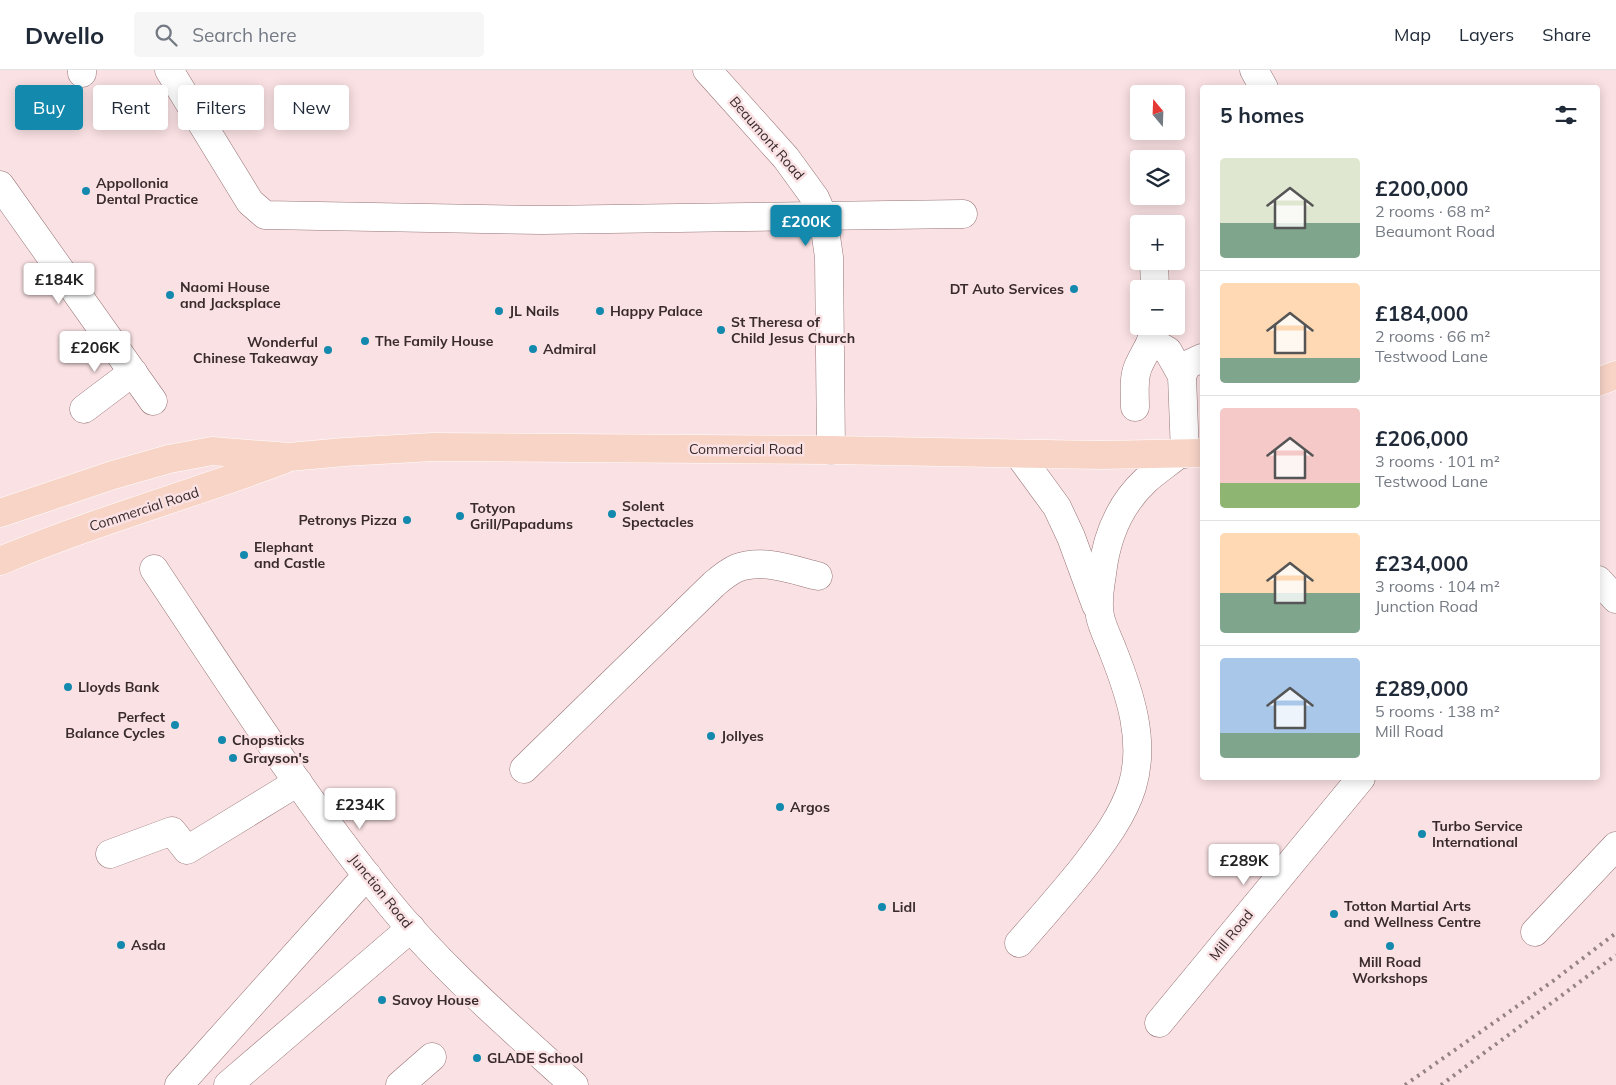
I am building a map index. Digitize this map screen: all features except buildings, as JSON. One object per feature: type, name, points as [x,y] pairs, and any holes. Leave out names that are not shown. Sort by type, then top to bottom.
[{"type":"main road","points":[[1600,381],[1616,375]]},
{"type":"main road","name":"Commercial Road","points":[[0,513],[113,475],[212,451],[289,457],[433,447],[831,450],[1019,454],[1189,454]]},
{"type":"main road","name":"Commercial Road","points":[[0,561],[54,539],[220,483],[289,457]]},
{"type":"street","points":[[169,70],[250,202],[265,215],[542,220],[963,214]]},
{"type":"street","name":"Beaumont Road","points":[[707,70],[786,158],[816,198],[823,216],[829,257],[831,450]]},
{"type":"street","points":[[1254,70],[1262,85]]},
{"type":"street","points":[[0,186],[153,401]]},
{"type":"street","points":[[1136,407],[1135,384],[1138,368],[1153,335]]},
{"type":"street","points":[[1100,616],[1099,594],[1104,555],[1121,511],[1145,481],[1189,454],[1182,376],[1168,351],[1154,335]]},
{"type":"street","points":[[1182,376],[1187,365],[1200,359]]},
{"type":"street","points":[[84,408],[133,372]]},
{"type":"street","points":[[1019,454],[1057,507],[1071,537],[1132,704],[1138,758],[1132,786],[1123,811],[1103,843],[1019,943]]},
{"type":"street","points":[[524,769],[714,584],[727,574],[749,565],[761,565],[778,566],[818,576]]},
{"type":"street","name":"Junction Road","points":[[154,569],[298,782],[384,897],[467,988],[574,1085]]},
{"type":"street","points":[[1600,582],[1616,599]]},
{"type":"street","name":"Mill Road","points":[[1159,1022],[1359,780]]},
{"type":"street","points":[[110,854],[172,831],[187,850],[298,782]]},
{"type":"street","points":[[1535,932],[1616,846]]},
{"type":"street","points":[[179,1085],[367,875]]},
{"type":"street","points":[[228,1085],[411,928]]},
{"type":"street","points":[[400,1085],[432,1057]]},
{"type":"railway","points":[[1405,1085],[1553,981],[1616,933]]},
{"type":"railway","points":[[1441,1085],[1616,955]]},
{"type":"place","name":"Appollonia Dental Practice","points":[[86,191]]},
{"type":"place","name":"DT Auto Services","points":[[1074,289]]},
{"type":"place","name":"Naomi House and Jacksplace","points":[[170,295]]},
{"type":"place","name":"JL Nails","points":[[499,311]]},
{"type":"place","name":"Happy Palace","points":[[600,311]]},
{"type":"place","name":"St Theresa of Child Jesus Church","points":[[721,330]]},
{"type":"place","name":"The Family House","points":[[365,341]]},
{"type":"place","name":"Admiral","points":[[533,349]]},
{"type":"place","name":"Wonderful Chinese Takeaway","points":[[328,350]]},
{"type":"place","name":"Solent Spectacles","points":[[612,514]]},
{"type":"place","name":"Totyon Grill/Papadums","points":[[460,516]]},
{"type":"place","name":"Petronys Pizza","points":[[407,520]]},
{"type":"place","name":"Elephant and Castle","points":[[244,555]]},
{"type":"place","name":"Lloyds Bank","points":[[68,687]]},
{"type":"place","name":"Perfect Balance Cycles","points":[[175,725]]},
{"type":"place","name":"Jollyes","points":[[711,736]]},
{"type":"place","name":"Chopsticks","points":[[222,740]]},
{"type":"place","name":"Grayson's","points":[[233,758]]},
{"type":"place","name":"Argos","points":[[780,807]]},
{"type":"place","name":"Turbo Service International","points":[[1422,834]]},
{"type":"place","name":"Lidl","points":[[882,907]]},
{"type":"place","name":"Totton Martial Arts and Wellness Centre","points":[[1334,914]]},
{"type":"place","name":"Asda","points":[[121,945]]},
{"type":"place","name":"Mill Road Workshops","points":[[1390,946]]},
{"type":"place","name":"Savoy House","points":[[382,1000]]},
{"type":"place","name":"GLADE School","points":[[477,1058]]}]
